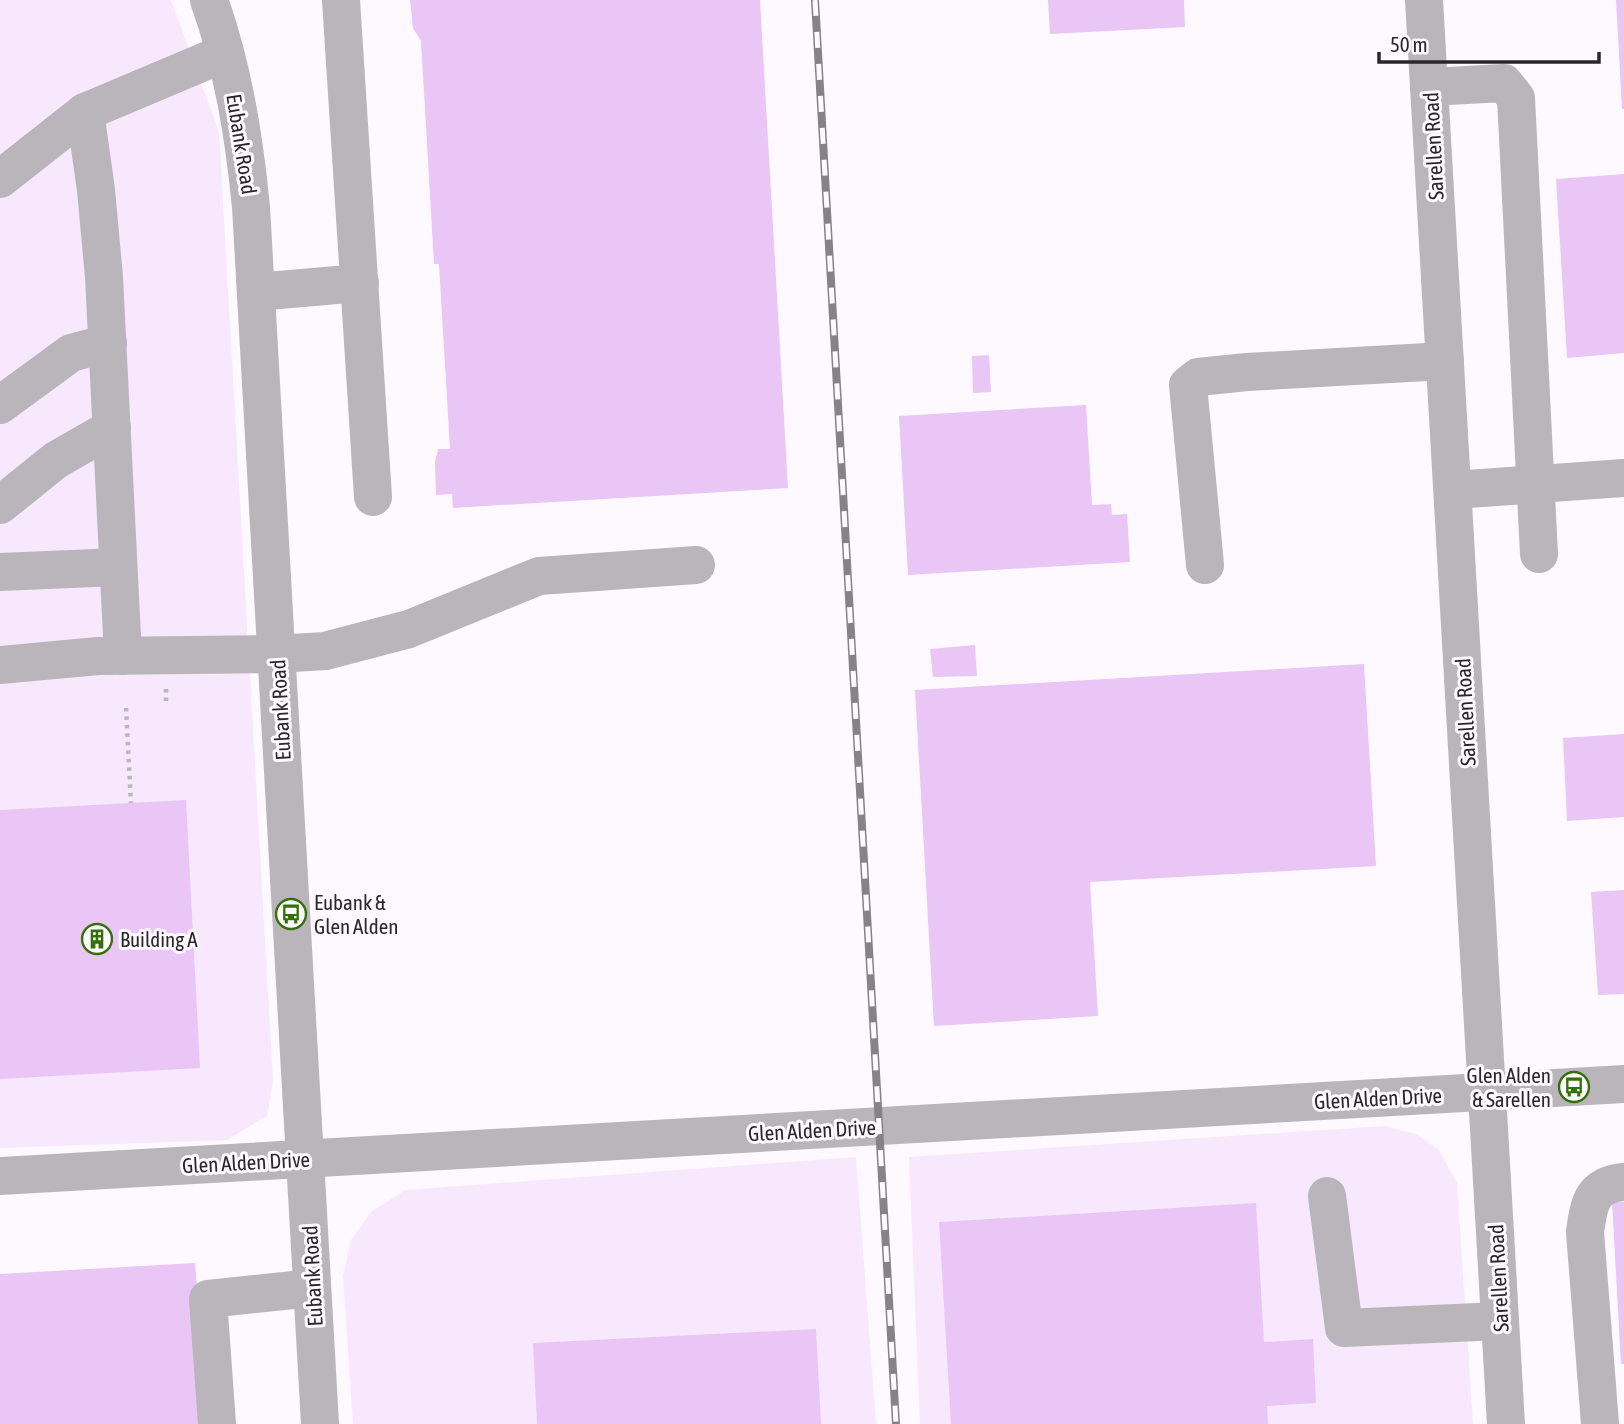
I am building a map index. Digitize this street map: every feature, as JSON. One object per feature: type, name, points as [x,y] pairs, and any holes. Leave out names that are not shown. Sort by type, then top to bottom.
[{"type":"street","name":"Eubank Road","points":[[211,0],[238,105],[251,206],[320,1424]]},
{"type":"street","points":[[341,0],[373,497]]},
{"type":"street","name":"Sarellen Road","points":[[1424,0],[1506,1424]]},
{"type":"street","points":[[0,179],[85,112],[225,53]]},
{"type":"street","points":[[1429,87],[1504,83],[1516,98],[1539,554]]},
{"type":"street","points":[[85,112],[96,190],[108,343],[123,656]]},
{"type":"street","points":[[256,292],[360,283]]},
{"type":"street","points":[[0,405],[71,353],[108,343]]},
{"type":"street","points":[[1205,565],[1188,385],[1198,377],[1247,372],[1445,361]]},
{"type":"street","points":[[0,505],[56,460],[112,428]]},
{"type":"street","points":[[1452,490],[1624,478]]},
{"type":"street","points":[[0,666],[98,656],[325,651],[409,629],[539,576],[696,565]]},
{"type":"street","points":[[0,572],[118,567]]},
{"type":"street","name":"Glen Alden Drive","points":[[0,1176],[1624,1084]]},
{"type":"street","points":[[1600,1424],[1585,1232],[1589,1205],[1595,1194],[1605,1186],[1624,1182]]},
{"type":"street","points":[[1327,1196],[1344,1328],[1500,1321]]},
{"type":"street","points":[[217,1424],[208,1299],[312,1288]]},
{"type":"path","points":[[126,708],[131,803]]},
{"type":"shaded area","points":[[0,0],[171,0],[219,132],[273,1081],[267,1116],[227,1140],[0,1148]]},
{"type":"shaded area","points":[[1385,1126],[1416,1134],[1439,1150],[1457,1183],[1473,1424],[920,1424],[909,1157]]},
{"type":"shaded area","points":[[856,1157],[876,1424],[353,1424],[343,1276],[351,1240],[371,1212],[405,1190]]},
{"type":"building","points":[[410,0],[760,0],[788,488],[453,508],[452,494],[436,495],[435,462],[438,449],[450,449],[439,264],[434,264],[421,41],[413,28]]},
{"type":"building","points":[[1048,0],[1184,0],[1185,27],[1050,34]]},
{"type":"building","points":[[1616,0],[1624,0],[1624,109],[1622,109]]},
{"type":"building","points":[[1624,174],[1624,353],[1567,358],[1556,179]]},
{"type":"building","points":[[989,355],[991,392],[973,393],[972,356]]},
{"type":"building","points":[[1086,405],[1092,505],[1111,504],[1112,515],[1127,514],[1130,562],[908,575],[899,416]]},
{"type":"building","points":[[975,645],[977,676],[933,677],[930,649]]},
{"type":"building","points":[[1364,664],[1376,866],[1090,882],[1098,1016],[934,1026],[915,690]]},
{"type":"building","points":[[1624,734],[1624,817],[1567,821],[1563,738]]},
{"type":"building","name":"Building A","points":[[186,800],[200,1068],[0,1079],[0,810]]},
{"type":"building","points":[[1624,890],[1624,994],[1598,995],[1591,892]]},
{"type":"building","points":[[1612,1202],[1624,1202],[1624,1364],[1621,1364]]},
{"type":"building","points":[[1256,1203],[1264,1342],[1313,1339],[1316,1403],[1267,1406],[1268,1424],[951,1424],[939,1222]]},
{"type":"building","points":[[195,1263],[208,1424],[0,1424],[0,1274]]},
{"type":"building","points":[[816,1329],[821,1424],[537,1424],[533,1343]]},
{"type":"railway","points":[[815,0],[896,1424]]},
{"type":"place","name":"Eubank & Glen Alden","points":[[291,914]]},
{"type":"place","name":"Building A","points":[[97,939]]},
{"type":"place","name":"Glen Alden & Sarellen","points":[[1574,1087]]}]
